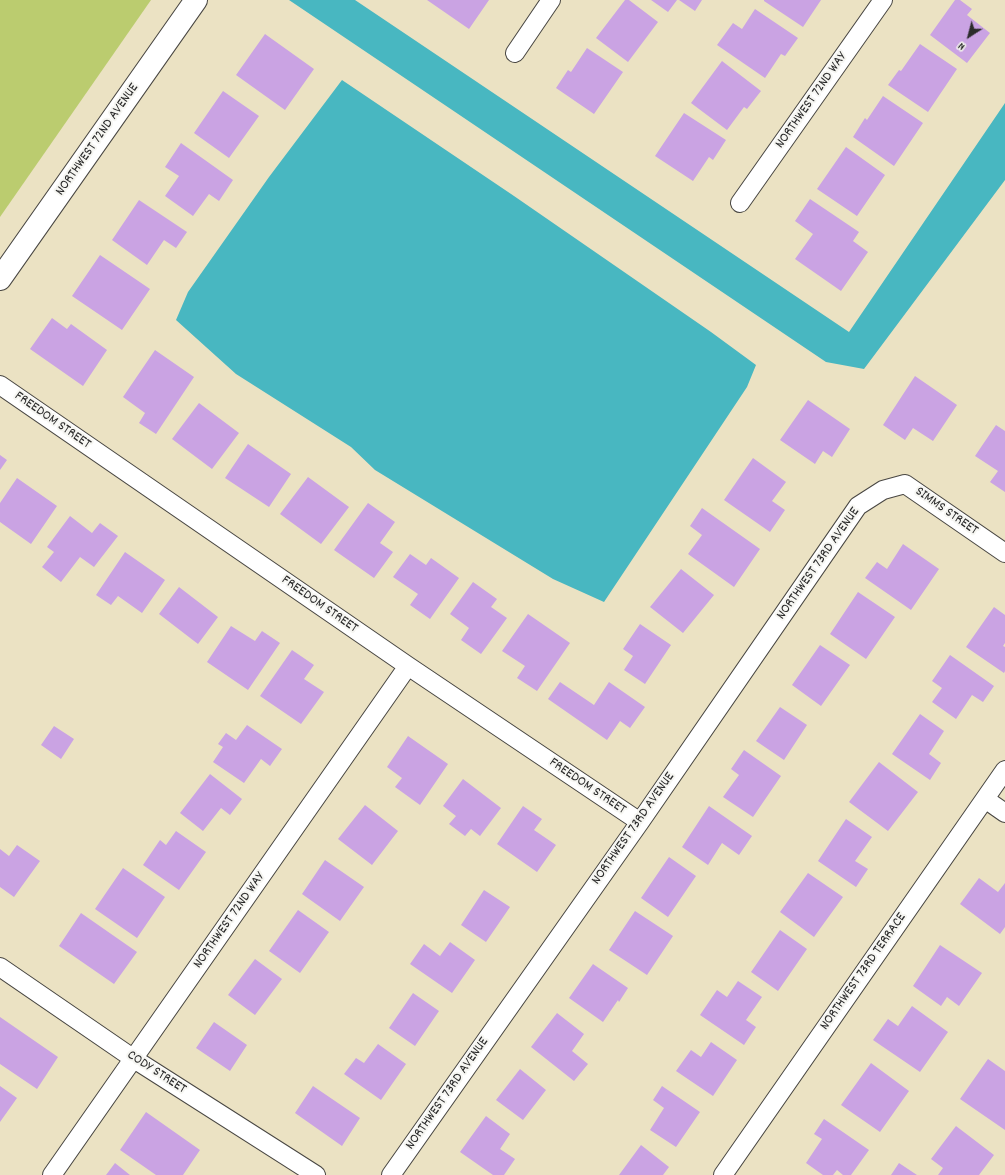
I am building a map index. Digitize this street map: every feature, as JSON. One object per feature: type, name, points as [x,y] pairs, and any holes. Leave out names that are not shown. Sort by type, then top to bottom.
[{"type":"street","name":"NORTHWEST 72ND AVENUE","points":[[0,279],[196,0]]},
{"type":"street","points":[[515,53],[551,0]]},
{"type":"street","name":"NORTHWEST 72ND WAY","points":[[740,203],[883,0]]},
{"type":"street","name":"FREEDOM STREET","points":[[0,385],[408,666],[640,822]]},
{"type":"street","name":"SIMMS STREET","points":[[883,490],[905,484],[1005,553]]},
{"type":"street","name":"NORTHWEST 73RD AVENUE","points":[[391,1175],[640,822],[858,506],[883,490]]},
{"type":"street","name":"NORTHWEST 72ND WAY","points":[[52,1175],[408,666]]},
{"type":"street","name":"NORTHWEST 73RD TERRACE","points":[[723,1175],[1005,770]]},
{"type":"street","points":[[985,799],[1005,813]]},
{"type":"street","name":"CODY STREET","points":[[0,967],[134,1058],[316,1175]]},
{"type":"green space","points":[[0,0],[151,0],[0,217]]},
{"type":"water","points":[[289,0],[355,0],[849,332],[1005,103],[1005,180],[864,369],[826,362]]},
{"type":"water","points":[[342,80],[514,196],[711,332],[756,365],[747,387],[604,602],[553,579],[375,470],[351,447],[236,374],[176,320],[188,292],[269,177]]},
{"type":"building","points":[[427,0],[489,0],[469,29]]},
{"type":"building","points":[[625,0],[629,0],[658,22],[628,62],[596,38]]},
{"type":"building","points":[[651,0],[677,0],[668,12]]},
{"type":"building","points":[[679,0],[702,0],[695,11]]},
{"type":"building","points":[[764,0],[821,0],[803,27]]},
{"type":"building","points":[[955,0],[960,0],[972,9],[967,15],[990,33],[967,63],[930,35]]},
{"type":"building","points":[[755,9],[798,38],[785,56],[781,54],[765,78],[717,45],[733,23],[742,29]]},
{"type":"building","points":[[265,34],[314,69],[285,110],[236,75]]},
{"type":"building","points":[[920,44],[957,69],[928,112],[888,85],[899,70],[901,71]]},
{"type":"building","points":[[587,48],[623,72],[594,114],[556,88],[568,70],[571,72]]},
{"type":"building","points":[[722,61],[761,91],[747,109],[744,107],[727,130],[691,103]]},
{"type":"building","points":[[223,91],[259,116],[229,158],[194,133]]},
{"type":"building","points":[[883,96],[923,123],[894,166],[853,137],[865,118],[867,120]]},
{"type":"building","points":[[684,113],[726,140],[713,160],[709,157],[693,181],[655,156]]},
{"type":"building","points":[[181,143],[233,180],[219,201],[209,194],[193,216],[165,196],[179,176],[165,167]]},
{"type":"building","points":[[846,147],[885,175],[857,216],[817,189]]},
{"type":"building","points":[[810,199],[859,232],[853,241],[868,252],[841,291],[795,259],[813,234],[795,221]]},
{"type":"building","points":[[139,200],[187,232],[176,248],[164,240],[147,265],[112,240]]},
{"type":"building","points":[[100,255],[150,289],[122,330],[72,296]]},
{"type":"building","points":[[52,318],[67,329],[71,324],[107,350],[83,386],[30,349]]},
{"type":"building","points":[[155,350],[194,377],[156,434],[139,423],[145,413],[123,397]]},
{"type":"building","points":[[915,376],[957,405],[933,441],[913,428],[905,440],[883,425]]},
{"type":"building","points":[[808,400],[850,429],[832,457],[823,451],[815,464],[780,440]]},
{"type":"building","points":[[199,403],[239,433],[212,469],[172,439]]},
{"type":"building","points":[[996,425],[1005,431],[1005,492],[990,482],[998,471],[975,456]]},
{"type":"building","points":[[248,444],[291,474],[269,507],[225,478]]},
{"type":"building","points":[[0,455],[7,460],[0,470]]},
{"type":"building","points":[[753,458],[786,482],[772,501],[785,510],[770,532],[724,500]]},
{"type":"building","points":[[308,477],[349,507],[321,544],[280,514]]},
{"type":"building","points":[[17,478],[57,506],[31,544],[0,522],[0,503]]},
{"type":"building","points":[[368,503],[395,522],[380,543],[393,552],[374,578],[334,550]]},
{"type":"building","points":[[702,508],[760,549],[734,587],[688,554],[702,535],[690,526]]},
{"type":"building","points":[[70,516],[92,533],[100,523],[118,536],[94,567],[80,557],[61,582],[42,567],[54,552],[47,547]]},
{"type":"building","points":[[903,544],[939,569],[911,610],[865,578],[877,562],[887,569]]},
{"type":"building","points":[[125,552],[165,580],[142,613],[118,596],[111,605],[96,595]]},
{"type":"building","points":[[410,554],[426,565],[431,558],[459,578],[430,619],[410,605],[418,594],[393,577]]},
{"type":"building","points":[[681,569],[714,595],[683,633],[650,607]]},
{"type":"building","points":[[473,582],[497,599],[491,607],[507,618],[481,654],[461,640],[469,628],[450,614]]},
{"type":"building","points":[[179,587],[218,617],[198,644],[159,614]]},
{"type":"building","points":[[858,592],[895,617],[866,659],[830,634]]},
{"type":"building","points":[[994,607],[1005,615],[1005,643],[1003,646],[1005,647],[1004,673],[966,647]]},
{"type":"building","points":[[528,614],[570,643],[537,691],[517,678],[525,666],[502,651]]},
{"type":"building","points":[[640,624],[671,645],[645,684],[624,670],[633,656],[623,649]]},
{"type":"building","points":[[231,626],[255,641],[262,631],[280,643],[248,690],[207,662]]},
{"type":"building","points":[[820,645],[850,665],[821,706],[792,685]]},
{"type":"building","points":[[292,650],[314,665],[304,679],[324,692],[301,724],[260,696]]},
{"type":"building","points":[[950,655],[994,686],[983,702],[972,695],[956,719],[932,702],[942,688],[932,681]]},
{"type":"building","points":[[560,682],[594,705],[609,682],[645,707],[630,728],[620,721],[607,740],[548,699]]},
{"type":"building","points":[[780,707],[807,725],[784,760],[756,741]]},
{"type":"building","points":[[920,714],[944,731],[929,754],[941,763],[930,780],[892,754]]},
{"type":"building","points":[[247,725],[282,749],[270,766],[261,759],[244,783],[213,762],[223,747],[218,744],[226,733],[236,740]]},
{"type":"building","points":[[54,726],[74,739],[61,759],[41,745]]},
{"type":"building","points":[[408,736],[448,764],[420,805],[395,787],[402,778],[387,767]]},
{"type":"building","points":[[744,750],[781,776],[753,817],[723,797],[739,775],[731,769]]},
{"type":"building","points":[[879,762],[918,792],[888,831],[849,802]]},
{"type":"building","points":[[210,774],[242,799],[230,815],[221,808],[203,831],[180,813]]},
{"type":"building","points":[[463,779],[501,808],[480,836],[471,829],[465,836],[449,824],[456,816],[443,806]]},
{"type":"building","points":[[365,805],[398,831],[372,865],[338,839]]},
{"type":"building","points":[[523,806],[542,819],[534,830],[556,845],[537,872],[497,844]]},
{"type":"building","points":[[709,806],[752,836],[739,855],[722,843],[708,865],[682,847]]},
{"type":"building","points":[[846,819],[872,837],[855,861],[868,869],[856,887],[818,861]]},
{"type":"building","points":[[176,831],[206,852],[179,890],[143,865],[160,840],[166,845]]},
{"type":"building","points":[[17,845],[40,861],[14,897],[0,887],[0,849],[9,856]]},
{"type":"building","points":[[669,857],[696,876],[668,917],[641,898]]},
{"type":"building","points":[[325,860],[364,887],[340,921],[302,894]]},
{"type":"building","points":[[123,868],[165,897],[137,938],[95,909]]},
{"type":"building","points":[[808,873],[843,897],[814,937],[780,912]]},
{"type":"building","points":[[979,878],[998,892],[1005,883],[1005,927],[1000,934],[960,904]]},
{"type":"building","points":[[484,890],[510,907],[486,942],[461,925]]},
{"type":"building","points":[[298,910],[329,932],[300,973],[269,951]]},
{"type":"building","points":[[635,911],[673,936],[647,975],[609,950]]},
{"type":"building","points":[[81,913],[137,952],[114,984],[59,946]]},
{"type":"building","points":[[780,930],[807,949],[778,991],[751,972]]},
{"type":"building","points":[[450,942],[475,960],[452,993],[410,964],[424,944],[440,956]]},
{"type":"building","points":[[940,945],[982,973],[959,1006],[947,997],[941,1006],[913,986]]},
{"type":"building","points":[[255,959],[282,979],[255,1015],[228,995]]},
{"type":"building","points":[[593,964],[628,988],[603,1022],[569,998]]},
{"type":"building","points":[[738,981],[762,997],[746,1020],[756,1027],[744,1045],[700,1015],[717,990],[727,997]]},
{"type":"building","points":[[413,993],[439,1011],[415,1046],[389,1028]]},
{"type":"building","points":[[912,1006],[948,1032],[920,1072],[873,1040],[888,1019],[898,1026]]},
{"type":"building","points":[[557,1013],[584,1034],[572,1051],[588,1064],[574,1081],[531,1047]]},
{"type":"building","points":[[0,1017],[58,1057],[37,1089],[0,1064]]},
{"type":"building","points":[[214,1022],[247,1045],[230,1071],[196,1048]]},
{"type":"building","points":[[711,1042],[737,1060],[713,1096],[676,1071],[691,1050],[701,1057]]},
{"type":"building","points":[[378,1044],[406,1064],[381,1100],[344,1074],[356,1058],[364,1063]]},
{"type":"building","points":[[988,1059],[1005,1071],[1005,1130],[960,1099]]},
{"type":"building","points":[[871,1063],[909,1091],[880,1132],[841,1105]]},
{"type":"building","points":[[520,1069],[546,1090],[523,1120],[496,1100]]},
{"type":"building","points":[[0,1086],[17,1098],[0,1122]]},
{"type":"building","points":[[313,1086],[360,1118],[342,1146],[295,1113]]},
{"type":"building","points":[[662,1086],[700,1112],[676,1147],[650,1130],[664,1108],[653,1100]]},
{"type":"building","points":[[146,1112],[200,1150],[183,1175],[156,1175],[120,1150]]},
{"type":"building","points":[[486,1116],[510,1134],[500,1149],[515,1159],[504,1175],[493,1175],[460,1152]]},
{"type":"building","points":[[824,1119],[869,1150],[851,1175],[843,1175],[837,1170],[833,1175],[823,1175],[806,1163],[822,1139],[814,1134]]},
{"type":"building","points":[[956,1126],[994,1155],[979,1175],[938,1175],[943,1168],[931,1159]]},
{"type":"building","points":[[641,1145],[669,1167],[663,1175],[619,1175]]},
{"type":"building","points":[[115,1163],[130,1175],[106,1175]]},
{"type":"building","points":[[899,1163],[917,1175],[891,1175]]}]
